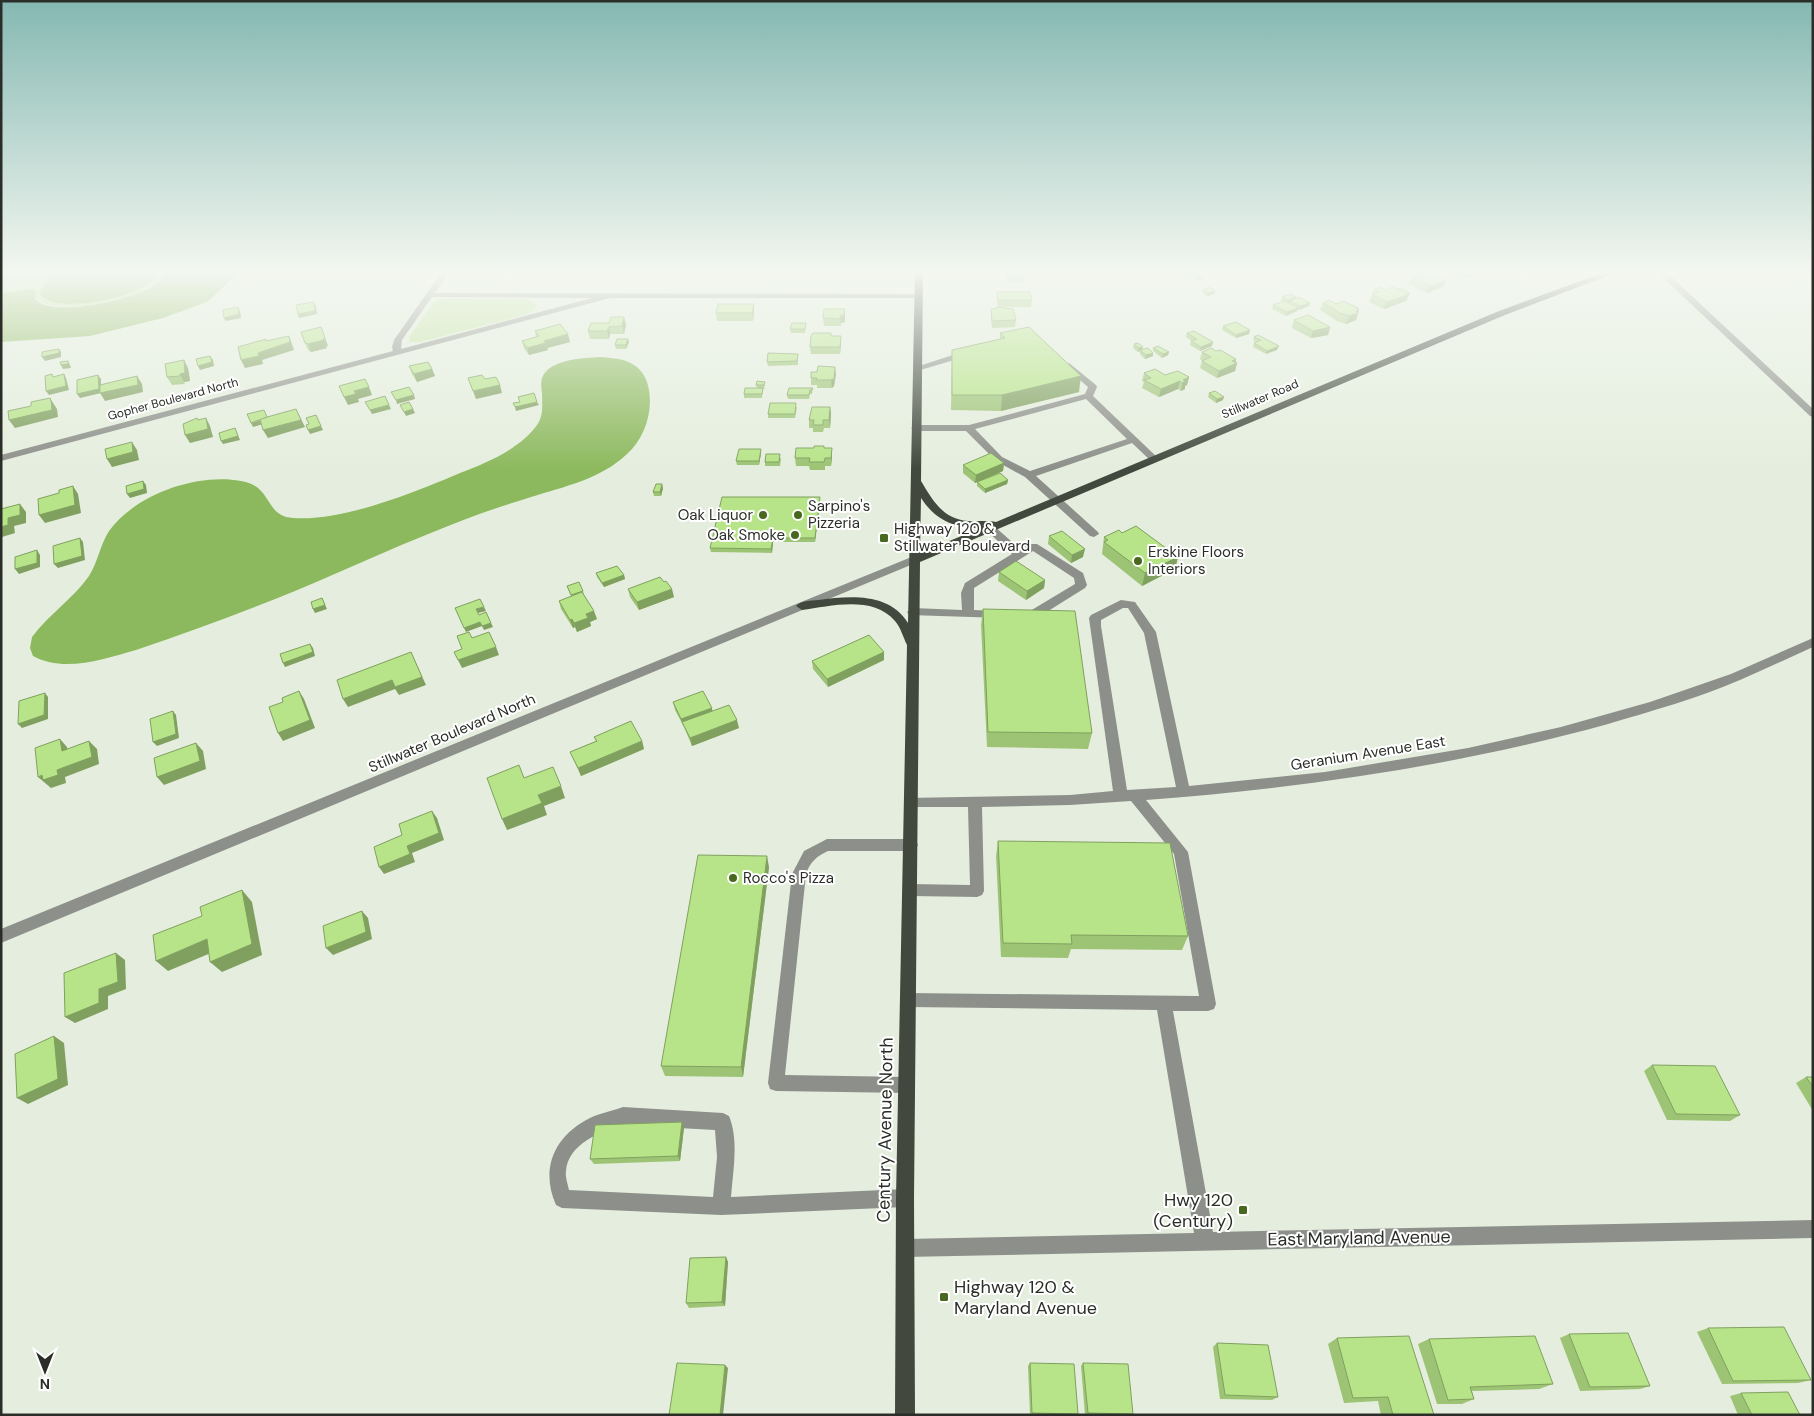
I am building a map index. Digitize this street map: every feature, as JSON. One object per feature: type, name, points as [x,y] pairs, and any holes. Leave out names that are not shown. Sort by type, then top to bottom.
[{"type":"main road","points":[[917,336],[917,368]]},
{"type":"main road","name":"Stillwater Road","points":[[914,560],[1447,336]]},
{"type":"main road","name":"Century Avenue North","points":[[905,1415],[905,1198],[917,368]]},
{"type":"main road","points":[[915,479],[929,506],[943,517],[969,524],[1003,523]]},
{"type":"main road","points":[[802,606],[858,602],[884,607],[899,618],[913,646]]},
{"type":"street","points":[[398,352],[396,347],[401,336]]},
{"type":"street","name":"Gopher Boulevard North","points":[[1,458],[457,336]]},
{"type":"street","points":[[1730,336],[1813,414]]},
{"type":"street","points":[[917,368],[980,350]]},
{"type":"street","points":[[916,428],[969,428],[1088,396],[1093,387],[1066,362]]},
{"type":"street","points":[[1088,396],[1154,459]]},
{"type":"street","points":[[969,428],[999,459],[1029,475],[1094,534]]},
{"type":"street","points":[[1029,475],[1133,440]]},
{"type":"street","points":[[990,528],[1019,554]]},
{"type":"street","points":[[913,612],[1033,615],[1081,584],[1080,576],[1033,546],[969,586],[967,593],[968,612]]},
{"type":"street","name":"Stillwater Boulevard North","points":[[1,936],[914,560]]},
{"type":"street","points":[[908,1000],[1208,1004],[1181,852],[1128,797],[1095,626],[1096,618],[1121,604],[1131,604],[1150,632],[1184,792]]},
{"type":"street","name":"Geranium Avenue East","points":[[911,802],[1128,797],[1325,777],[1468,753],[1562,732],[1653,706],[1735,676],[1813,642]]},
{"type":"street","points":[[910,890],[977,891],[975,801]]},
{"type":"street","points":[[907,1085],[776,1083],[799,874],[803,860],[814,850],[827,845],[910,845]]},
{"type":"street","points":[[1164,1003],[1205,1242]]},
{"type":"street","points":[[721,1206],[726,1157],[723,1122],[623,1116],[594,1125],[570,1143],[563,1153],[557,1171],[562,1199],[721,1206],[905,1198]]},
{"type":"street","name":"East Maryland Avenue","points":[[905,1248],[1813,1229]]},
{"type":"shaded area","points":[[1,336],[89,336],[1,342]]},
{"type":"shaded area","points":[[443,336],[420,342],[410,342],[409,337]]},
{"type":"shaded area","points":[[600,357],[622,360],[640,369],[647,382],[650,401],[644,430],[634,447],[617,463],[606,470],[569,486],[466,519],[275,599],[136,650],[98,660],[71,664],[58,664],[33,656],[30,648],[32,637],[89,576],[109,531],[135,506],[151,497],[187,484],[224,479],[251,484],[264,494],[277,512],[293,518],[333,515],[378,504],[422,489],[481,465],[512,448],[530,434],[541,417],[541,381],[546,372],[559,363]]},
{"type":"building","points":[[289,336],[290,342],[258,353],[259,356],[241,360],[238,347],[266,339],[266,341]]},
{"type":"building","points":[[302,336],[324,336],[325,338],[324,340],[308,344],[305,343]]},
{"type":"building","points":[[539,336],[561,336],[544,341],[546,343],[527,348],[522,341]]},
{"type":"building","points":[[811,336],[841,336],[840,347],[810,347]]},
{"type":"building","points":[[1003,336],[1039,336],[1081,376],[1002,395],[952,395],[952,350],[1005,338]]},
{"type":"building","points":[[1192,336],[1203,336],[1213,342],[1201,347],[1191,341],[1197,339]]},
{"type":"building","points":[[1260,336],[1279,346],[1267,351],[1254,343],[1261,340],[1254,337]]},
{"type":"building","points":[[617,339],[628,339],[626,345],[615,345]]},
{"type":"building","points":[[1138,343],[1143,347],[1139,348],[1134,344]]},
{"type":"building","points":[[1158,346],[1169,352],[1163,354],[1153,348]]},
{"type":"building","points":[[1148,348],[1153,353],[1146,355],[1140,350]]},
{"type":"building","points":[[1211,348],[1216,351],[1220,350],[1236,359],[1232,361],[1237,363],[1219,371],[1202,361],[1211,357],[1202,352]]},
{"type":"building","points":[[59,349],[59,353],[42,357],[42,352]]},
{"type":"building","points":[[768,353],[798,354],[797,361],[767,362]]},
{"type":"building","points":[[210,356],[212,362],[198,366],[196,359]]},
{"type":"building","points":[[184,360],[185,373],[180,374],[180,376],[167,377],[165,364]]},
{"type":"building","points":[[68,361],[68,364],[61,365],[60,362]]},
{"type":"building","points":[[428,362],[432,369],[414,374],[409,366]]},
{"type":"building","points":[[818,366],[835,367],[834,379],[816,380],[817,378],[811,378],[811,372],[817,372]]},
{"type":"building","points":[[1155,369],[1165,375],[1178,371],[1189,377],[1183,380],[1186,381],[1182,383],[1180,381],[1161,389],[1144,380],[1151,378],[1144,373]]},
{"type":"building","points":[[52,374],[53,377],[64,374],[66,386],[46,391],[45,376]]},
{"type":"building","points":[[98,375],[99,389],[77,394],[77,380]]},
{"type":"building","points":[[482,375],[485,379],[496,377],[500,385],[473,391],[468,378]]},
{"type":"building","points":[[137,376],[138,385],[100,393],[100,385]]},
{"type":"building","points":[[365,379],[369,387],[354,391],[356,394],[344,397],[339,386]]},
{"type":"building","points":[[757,381],[765,382],[764,385],[756,385]]},
{"type":"building","points":[[409,387],[414,395],[396,400],[391,392]]},
{"type":"building","points":[[745,388],[763,388],[762,394],[744,394]]},
{"type":"building","points":[[789,388],[813,388],[810,390],[809,395],[787,395]]},
{"type":"building","points":[[1215,391],[1224,397],[1217,399],[1209,393]]},
{"type":"building","points":[[534,393],[537,402],[515,407],[513,403],[520,402],[518,397]]},
{"type":"building","points":[[385,396],[389,405],[370,410],[365,402]]},
{"type":"building","points":[[50,398],[52,410],[9,420],[8,411],[31,406],[31,402]]},
{"type":"building","points":[[409,402],[413,409],[404,412],[400,405]]},
{"type":"building","points":[[770,403],[796,403],[795,414],[768,414]]},
{"type":"building","points":[[812,407],[830,407],[829,420],[823,420],[823,425],[813,425],[814,420],[809,420]]},
{"type":"building","points":[[296,409],[301,420],[263,430],[260,419]]},
{"type":"building","points":[[264,410],[267,417],[251,423],[247,414]]},
{"type":"building","points":[[316,415],[321,426],[308,430],[306,425],[309,424],[306,418]]},
{"type":"building","points":[[197,418],[198,420],[206,418],[208,429],[185,435],[183,424]]},
{"type":"building","points":[[235,428],[238,436],[221,441],[219,433]]},
{"type":"building","points":[[132,442],[133,452],[107,459],[105,449]]},
{"type":"building","points":[[814,446],[832,448],[831,458],[825,458],[824,462],[809,462],[810,458],[795,458],[796,448],[814,448]]},
{"type":"building","points":[[739,449],[761,449],[759,461],[736,461]]},
{"type":"building","points":[[991,453],[1004,463],[976,475],[963,465]]},
{"type":"building","points":[[766,454],[780,454],[779,462],[765,462]]},
{"type":"building","points":[[1000,473],[1008,480],[985,489],[977,482]]},
{"type":"building","points":[[143,481],[144,489],[127,494],[126,486]]},
{"type":"building","points":[[656,484],[662,484],[660,492],[653,492]]},
{"type":"building","points":[[73,486],[75,505],[39,515],[38,499],[59,493],[59,490]]},
{"type":"building","points":[[722,497],[820,497],[815,538],[773,538],[771,549],[710,548]]},
{"type":"building","points":[[20,504],[20,515],[8,518],[8,525],[1,527],[1,509]]},
{"type":"building","points":[[1136,526],[1178,557],[1145,573],[1104,542],[1108,540],[1104,537],[1119,530],[1122,533]]},
{"type":"building","points":[[1062,531],[1085,549],[1072,555],[1049,536]]},
{"type":"building","points":[[80,538],[82,556],[54,564],[53,546]]},
{"type":"building","points":[[37,550],[37,563],[15,569],[15,557]]},
{"type":"building","points":[[1016,561],[1045,580],[1027,591],[999,572]]},
{"type":"building","points":[[617,566],[624,575],[602,583],[596,573]]},
{"type":"building","points":[[660,577],[672,589],[637,602],[628,589]]},
{"type":"building","points":[[579,582],[583,591],[571,595],[567,586]]},
{"type":"building","points":[[582,592],[594,611],[586,614],[588,618],[574,623],[572,619],[570,620],[559,601]]},
{"type":"building","points":[[322,598],[325,605],[313,609],[311,602]]},
{"type":"building","points":[[480,599],[484,607],[476,609],[479,615],[486,612],[491,623],[482,626],[480,622],[464,628],[455,608]]},
{"type":"building","points":[[983,609],[1075,611],[1092,733],[988,732]]},
{"type":"building","points":[[469,632],[472,638],[489,632],[496,647],[458,660],[454,652],[462,649],[457,636]]},
{"type":"building","points":[[869,635],[884,652],[827,679],[812,661]]},
{"type":"building","points":[[310,644],[313,652],[283,663],[280,654]]},
{"type":"building","points":[[411,652],[422,677],[395,687],[392,680],[343,699],[337,680]]},
{"type":"building","points":[[299,691],[310,720],[278,733],[269,707],[283,702],[282,698]]},
{"type":"building","points":[[703,691],[712,708],[681,719],[673,702]]},
{"type":"building","points":[[45,693],[44,715],[18,724],[19,701]]},
{"type":"building","points":[[729,705],[737,720],[690,738],[682,722]]},
{"type":"building","points":[[173,711],[176,734],[153,742],[150,719]]},
{"type":"building","points":[[631,721],[642,741],[578,768],[570,752],[597,741],[594,737]]},
{"type":"building","points":[[60,739],[62,751],[89,741],[92,757],[57,770],[58,775],[43,780],[42,775],[38,777],[35,748]]},
{"type":"building","points":[[196,743],[200,761],[157,777],[154,758]]},
{"type":"building","points":[[519,765],[524,778],[553,767],[561,786],[538,795],[542,803],[502,819],[487,778]]},
{"type":"building","points":[[432,811],[439,833],[407,846],[410,854],[379,867],[374,847],[402,835],[399,824]]},
{"type":"building","points":[[998,841],[1170,843],[1188,936],[1071,935],[1072,944],[1003,943]]},
{"type":"building","points":[[698,855],[767,856],[741,1067],[661,1066]]},
{"type":"building","points":[[242,890],[252,944],[210,962],[207,939],[156,961],[153,935],[202,916],[200,907]]},
{"type":"building","points":[[362,911],[366,932],[326,948],[323,926]]},
{"type":"building","points":[[116,953],[118,982],[99,989],[99,1003],[65,1017],[64,973]]},
{"type":"building","points":[[54,1036],[58,1079],[17,1098],[15,1054]]},
{"type":"building","points":[[1652,1065],[1715,1066],[1740,1115],[1676,1114]]},
{"type":"building","points":[[1806,1077],[1813,1077],[1813,1087]]},
{"type":"building","points":[[682,1122],[678,1156],[590,1159],[595,1125]]},
{"type":"building","points":[[726,1257],[722,1302],[686,1303],[690,1258]]},
{"type":"building","points":[[1784,1327],[1811,1380],[1733,1381],[1708,1328]]},
{"type":"building","points":[[1628,1333],[1650,1386],[1590,1387],[1569,1334]]},
{"type":"building","points":[[1409,1336],[1434,1415],[1393,1415],[1388,1397],[1353,1398],[1337,1338]]},
{"type":"building","points":[[1535,1336],[1553,1384],[1470,1387],[1474,1399],[1448,1400],[1429,1339]]},
{"type":"building","points":[[1217,1343],[1268,1345],[1278,1397],[1225,1395]]},
{"type":"building","points":[[677,1363],[725,1365],[720,1415],[669,1415]]},
{"type":"building","points":[[1030,1363],[1074,1364],[1078,1414],[1032,1413]]},
{"type":"building","points":[[1083,1363],[1128,1364],[1133,1414],[1088,1413]]},
{"type":"building","points":[[1788,1392],[1800,1415],[1752,1415],[1741,1393]]},
{"type":"place","name":"Oak Liquor","points":[[763,515]]},
{"type":"place","name":"Sarpino's Pizzeria","points":[[798,515]]},
{"type":"place","name":"Oak Smoke","points":[[795,535]]},
{"type":"place","name":"Highway 120 & Stillwater Boulevard","points":[[884,538]]},
{"type":"place","name":"Erskine Floors Interiors","points":[[1138,561]]},
{"type":"place","name":"Rocco's Pizza","points":[[733,878]]},
{"type":"place","name":"Hwy 120 (Century)","points":[[1243,1210]]},
{"type":"place","name":"Highway 120 & Maryland Avenue","points":[[944,1297]]}]
